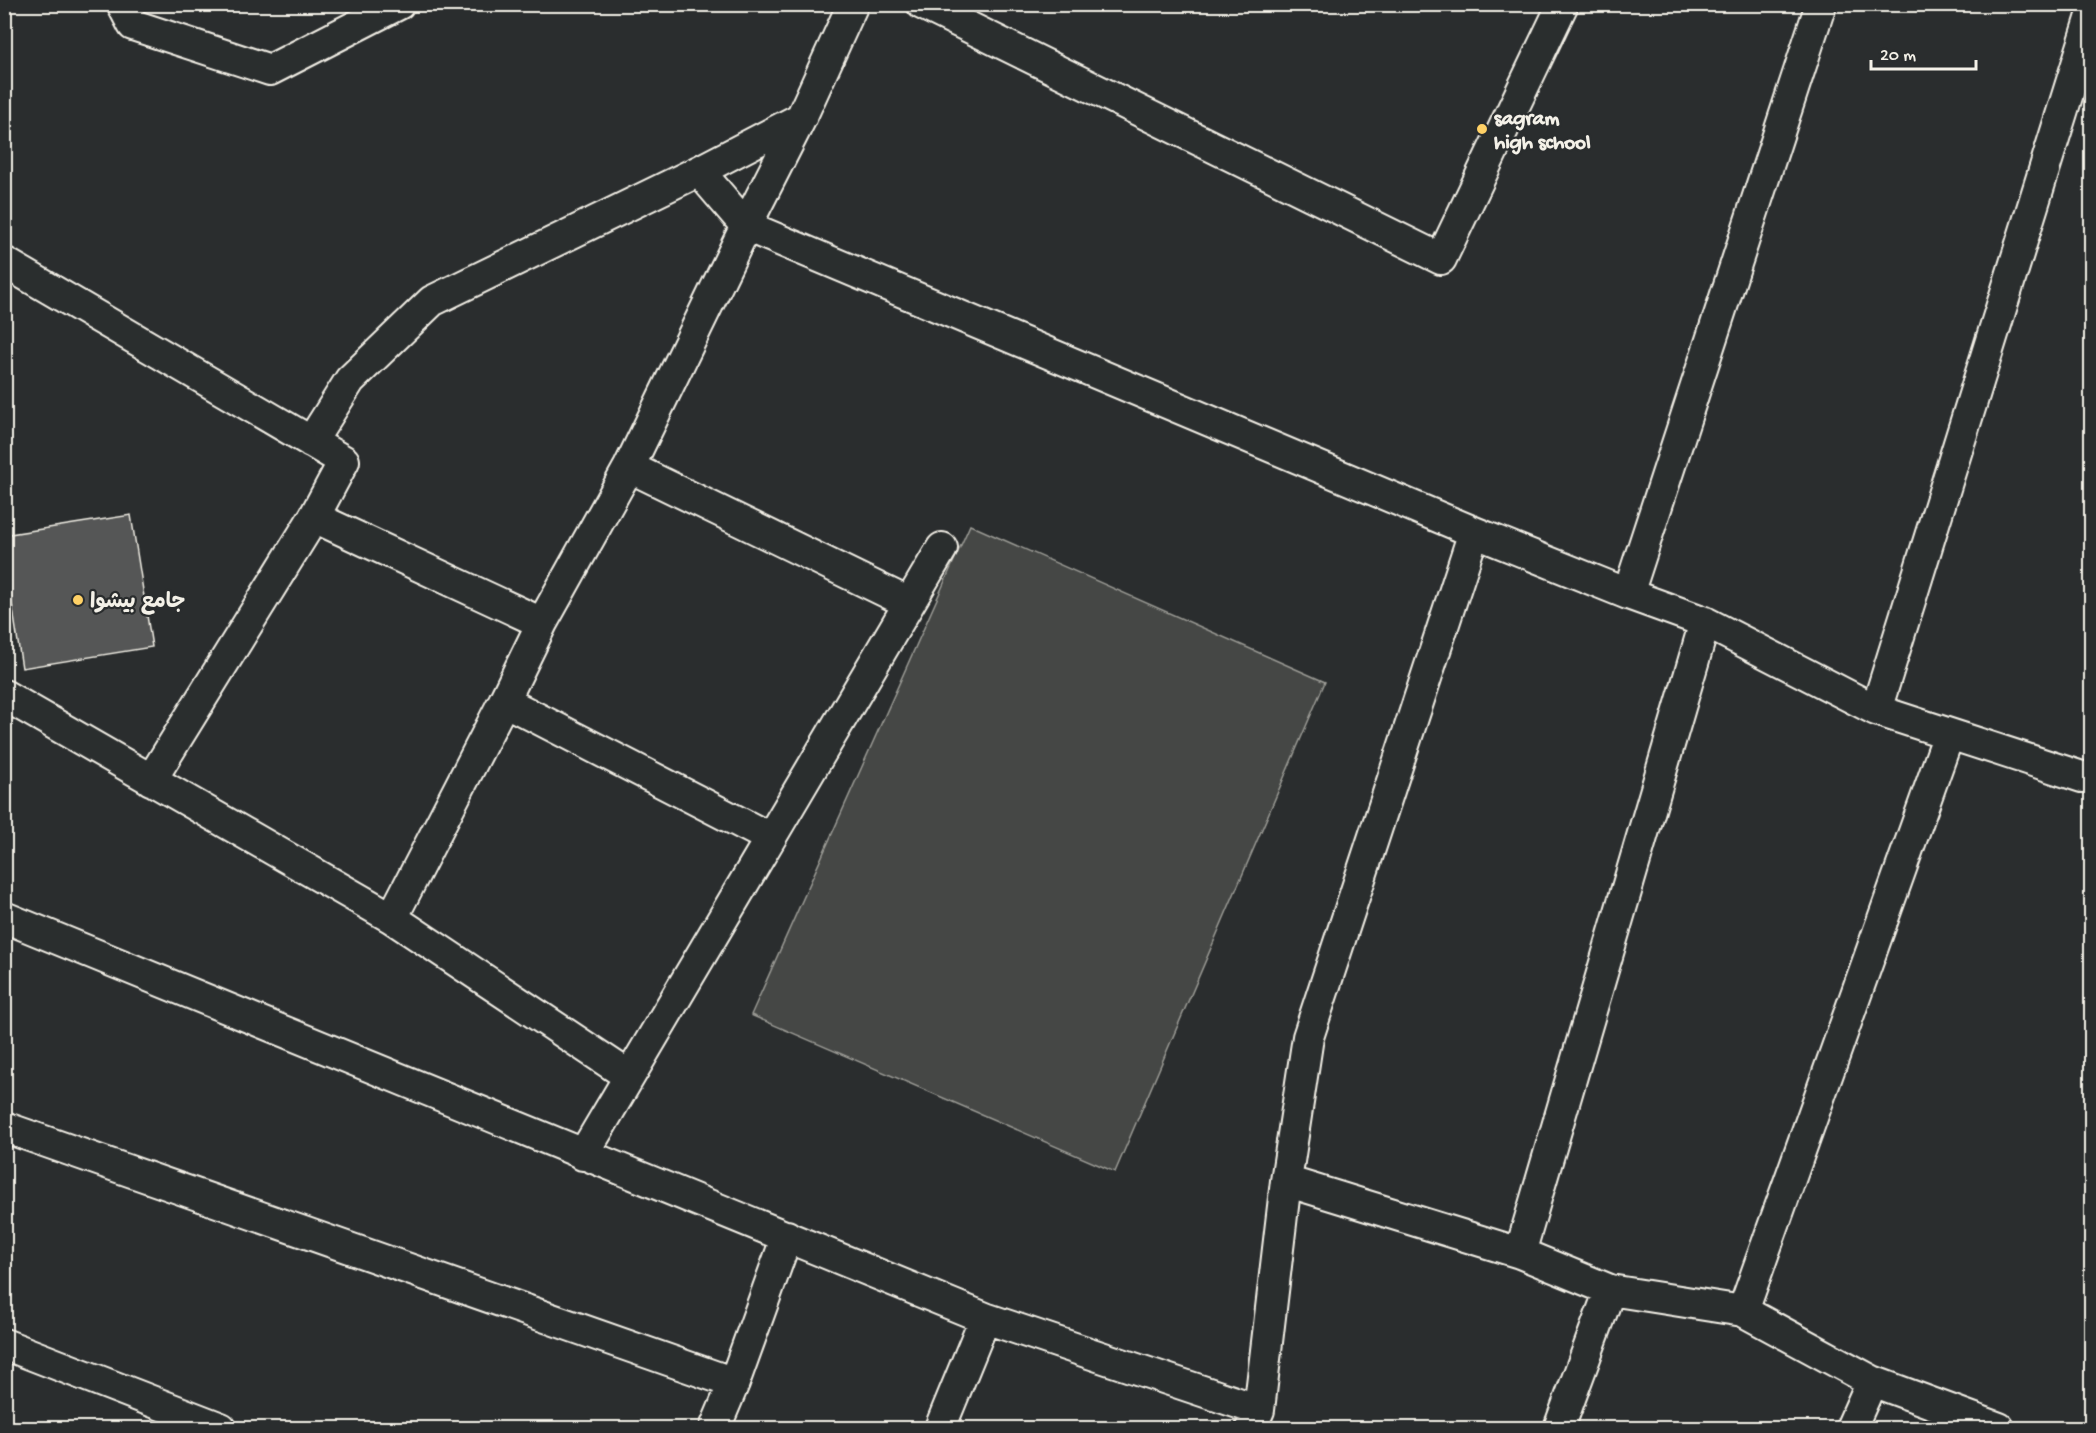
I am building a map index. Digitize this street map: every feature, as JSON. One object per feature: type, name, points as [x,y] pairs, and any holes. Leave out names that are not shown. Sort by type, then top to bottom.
[{"type":"street","points":[[122,4],[133,25],[270,70],[399,4]]},
{"type":"street","points":[[392,918],[542,623],[629,467],[801,118],[853,4]]},
{"type":"street","points":[[1628,594],[1821,4]]},
{"type":"street","points":[[925,5],[1440,259],[1555,7]]},
{"type":"street","points":[[1876,710],[2091,16]]},
{"type":"street","points":[[311,442],[350,380],[432,302],[699,171],[801,118]]},
{"type":"street","points":[[699,171],[746,226],[1474,532],[1628,594],[1705,622],[1876,710],[2082,777]]},
{"type":"street","points":[[4,262],[344,461],[314,517],[151,780]]},
{"type":"street","points":[[629,467],[909,603]]},
{"type":"street","points":[[314,517],[542,623]]},
{"type":"street","points":[[4,917],[985,1318],[1255,1419],[1286,1181],[1308,1037],[1474,532]]},
{"type":"street","points":[[583,1155],[942,548]]},
{"type":"street","points":[[1520,1253],[1705,622]]},
{"type":"street","points":[[4,695],[392,918],[629,1076]]},
{"type":"street","points":[[504,701],[770,838]]},
{"type":"street","points":[[1743,1311],[1949,734]]},
{"type":"street","points":[[4,1127],[734,1383]]},
{"type":"street","points":[[1286,1181],[1520,1253],[1610,1290],[1743,1311],[1872,1381],[1999,1428]]},
{"type":"street","points":[[715,1428],[734,1383],[787,1236]]},
{"type":"street","points":[[1559,1428],[1610,1290]]},
{"type":"street","points":[[940,1428],[985,1318]]},
{"type":"street","points":[[4,1344],[221,1428]]},
{"type":"street","points":[[1851,1428],[1872,1381]]},
{"type":"shaded area","points":[[970,525],[1325,682],[1115,1172],[751,1015]]},
{"type":"building","name":"جامع بيشوا","points":[[131,515],[152,647],[22,668],[4,552],[4,535]]},
{"type":"place","name":"sagram high school","points":[[1482,129]]},
{"type":"place","name":"جامع بيشوا","points":[[78,600]]}]
